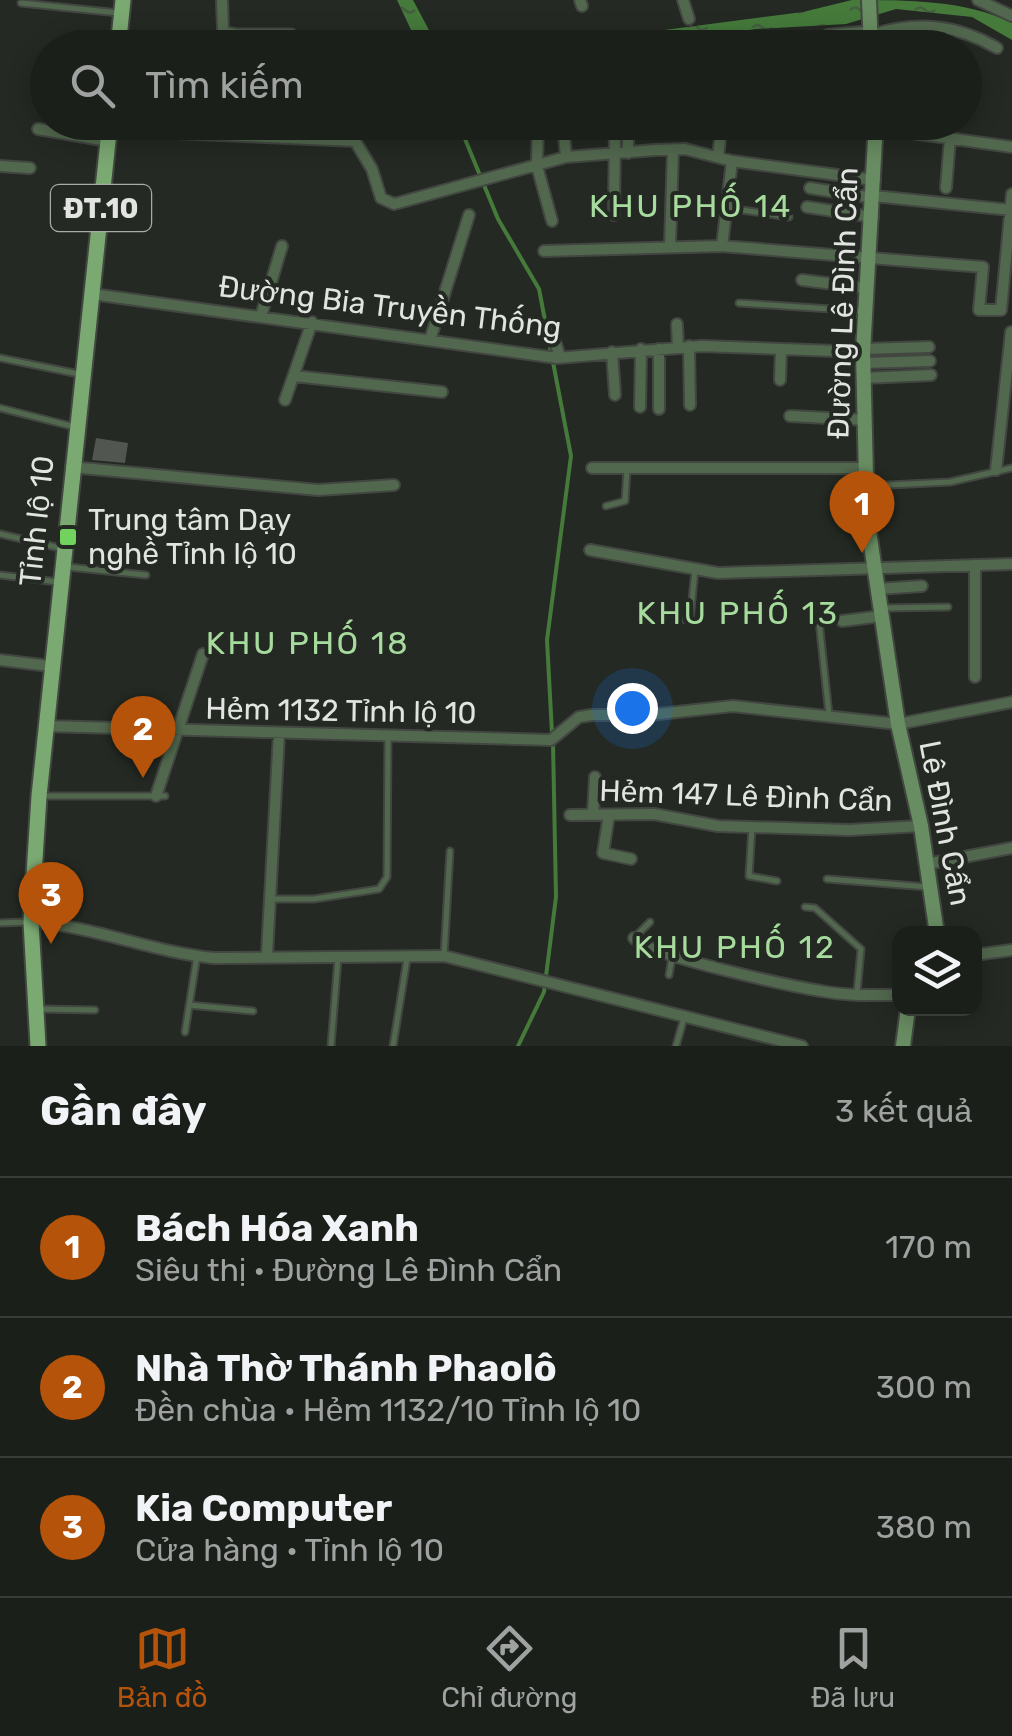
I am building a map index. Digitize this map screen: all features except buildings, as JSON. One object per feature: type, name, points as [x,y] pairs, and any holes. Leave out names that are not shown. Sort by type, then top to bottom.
[{"type":"main road","name":"Tỉnh lộ 10","points":[[38,1046],[31,922],[39,796],[70,467],[107,140]]},
{"type":"street","points":[[222,0],[223,30]]},
{"type":"street","points":[[684,0],[689,19]]},
{"type":"street","points":[[869,0],[871,30]]},
{"type":"street","points":[[978,0],[1012,16]]},
{"type":"street","points":[[896,30],[922,24],[954,30]]},
{"type":"street","points":[[982,40],[997,48]]},
{"type":"street","points":[[310,140],[355,142],[372,168],[381,198],[394,204],[566,158],[672,150],[875,180]]},
{"type":"street","points":[[538,140],[537,166],[552,221]]},
{"type":"street","points":[[564,140],[566,158]]},
{"type":"street","points":[[620,140],[623,154]]},
{"type":"street","points":[[614,215],[625,140]]},
{"type":"street","points":[[718,157],[720,140]]},
{"type":"street","name":"Đường Lê Đình Cẩn","points":[[876,140],[863,360],[866,486],[898,724]]},
{"type":"street","points":[[944,140],[946,188]]},
{"type":"street","points":[[959,140],[1012,147]]},
{"type":"street","points":[[670,246],[672,150]]},
{"type":"street","points":[[722,246],[732,160]]},
{"type":"street","points":[[0,166],[30,168]]},
{"type":"street","points":[[810,188],[1010,210]]},
{"type":"street","points":[[544,251],[722,246],[983,267],[978,310],[1006,312],[1012,194]]},
{"type":"street","points":[[807,207],[872,217]]},
{"type":"street","points":[[430,340],[469,215]]},
{"type":"street","points":[[261,316],[282,246]]},
{"type":"street","points":[[802,280],[866,288]]},
{"type":"street","name":"Đường Bia Truyền Thống","points":[[92,294],[559,358],[684,347],[780,349],[863,360]]},
{"type":"street","points":[[285,400],[312,322]]},
{"type":"street","points":[[677,324],[684,347],[690,405]]},
{"type":"street","points":[[551,329],[559,358]]},
{"type":"street","points":[[996,470],[1011,332]]},
{"type":"street","points":[[863,360],[929,347]]},
{"type":"street","points":[[659,409],[660,348]]},
{"type":"street","points":[[780,349],[780,380]]},
{"type":"street","points":[[640,407],[641,350]]},
{"type":"street","points":[[612,352],[614,395]]},
{"type":"street","points":[[863,360],[930,361]]},
{"type":"street","points":[[863,360],[931,375]]},
{"type":"street","points":[[294,376],[442,392]]},
{"type":"street","points":[[790,416],[865,420]]},
{"type":"street","points":[[70,467],[318,490],[394,485]]},
{"type":"street","points":[[592,468],[866,468]]},
{"type":"street","points":[[590,550],[695,570],[875,570],[1012,564]]},
{"type":"street","points":[[975,566],[975,677]]},
{"type":"street","points":[[878,589],[922,586]]},
{"type":"street","points":[[842,620],[882,612]]},
{"type":"street","points":[[160,796],[175,732],[203,654]]},
{"type":"street","points":[[0,660],[50,666]]},
{"type":"street","points":[[829,715],[898,724],[1012,702]]},
{"type":"street","name":"Hẻm 1132 Tỉnh lộ 10","points":[[45,726],[517,741],[551,740],[579,717],[592,715],[649,715],[733,706],[829,715]]},
{"type":"street","name":"Lê Đình Cẩn","points":[[898,724],[921,826],[936,926]]},
{"type":"street","points":[[267,954],[279,734]]},
{"type":"street","points":[[593,815],[595,776]]},
{"type":"street","points":[[609,814],[602,853],[631,859]]},
{"type":"street","name":"Hẻm 147 Lê Đình Cẩn","points":[[570,815],[654,814],[718,826],[849,830],[921,826]]},
{"type":"street","points":[[927,864],[1012,848]]},
{"type":"street","points":[[31,922],[74,925],[197,956],[444,956],[802,1046]]},
{"type":"street","points":[[634,938],[643,946],[672,955],[820,991],[892,995]]},
{"type":"street","points":[[982,954],[1012,950]]},
{"type":"street","points":[[903,1046],[907,1016]]},
{"type":"lane","points":[[21,3],[122,7]]},
{"type":"lane","points":[[726,208],[790,217]]},
{"type":"lane","points":[[739,303],[865,312]]},
{"type":"lane","points":[[0,358],[82,374]]},
{"type":"lane","points":[[0,408],[75,426]]},
{"type":"lane","points":[[606,506],[624,501],[627,466]]},
{"type":"lane","points":[[866,486],[950,482],[1012,468]]},
{"type":"lane","points":[[0,534],[62,548]]},
{"type":"lane","points":[[679,619],[690,620],[695,570]]},
{"type":"lane","points":[[0,575],[146,575]]},
{"type":"lane","points":[[882,612],[948,608]]},
{"type":"lane","points":[[818,620],[829,715]]},
{"type":"lane","points":[[270,899],[314,899],[379,888],[387,876],[388,736]]},
{"type":"lane","points":[[39,796],[160,796]]},
{"type":"lane","points":[[752,826],[746,869],[750,876],[777,881]]},
{"type":"lane","points":[[444,956],[450,851]]},
{"type":"lane","points":[[827,880],[931,887]]},
{"type":"lane","points":[[805,906],[814,908],[860,949],[857,995]]},
{"type":"lane","points":[[0,923],[31,922]]},
{"type":"lane","points":[[634,938],[650,922]]},
{"type":"lane","points":[[332,1046],[338,955]]},
{"type":"lane","points":[[669,975],[672,955]]},
{"type":"lane","points":[[184,1032],[197,956]]},
{"type":"lane","points":[[393,1046],[407,956]]},
{"type":"lane","points":[[189,1005],[253,1011]]},
{"type":"lane","points":[[36,1010],[95,1010]]},
{"type":"lane","points":[[676,1046],[684,1018]]},
{"type":"water","points":[[397,0],[413,0],[429,30],[411,30]]},
{"type":"water","points":[[852,0],[956,6],[1012,23],[1012,40],[972,17],[896,9],[846,24],[664,30],[803,12]]},
{"type":"waterway","points":[[465,140],[498,219],[539,289],[571,456],[547,640],[552,733]]},
{"type":"waterway","points":[[518,1046],[544,992],[556,897],[553,743]]},
{"type":"place","name":"Trung tâm Dạy nghề Tỉnh lộ 10","points":[[68,537]]},
{"type":"place","name":"Bách Hóa Xanh","points":[[862,553]]},
{"type":"place","name":"Nhà Thờ Thánh Phaolô","points":[[143,778]]},
{"type":"place","name":"Kia Computer","points":[[51,944]]},
{"type":"district","name":"KHU PHỐ 14","points":[[691,206]]},
{"type":"district","name":"KHU PHỐ 13","points":[[738,613]]},
{"type":"district","name":"KHU PHỐ 18","points":[[308,643]]},
{"type":"district","name":"KHU PHỐ 12","points":[[735,947]]}]
